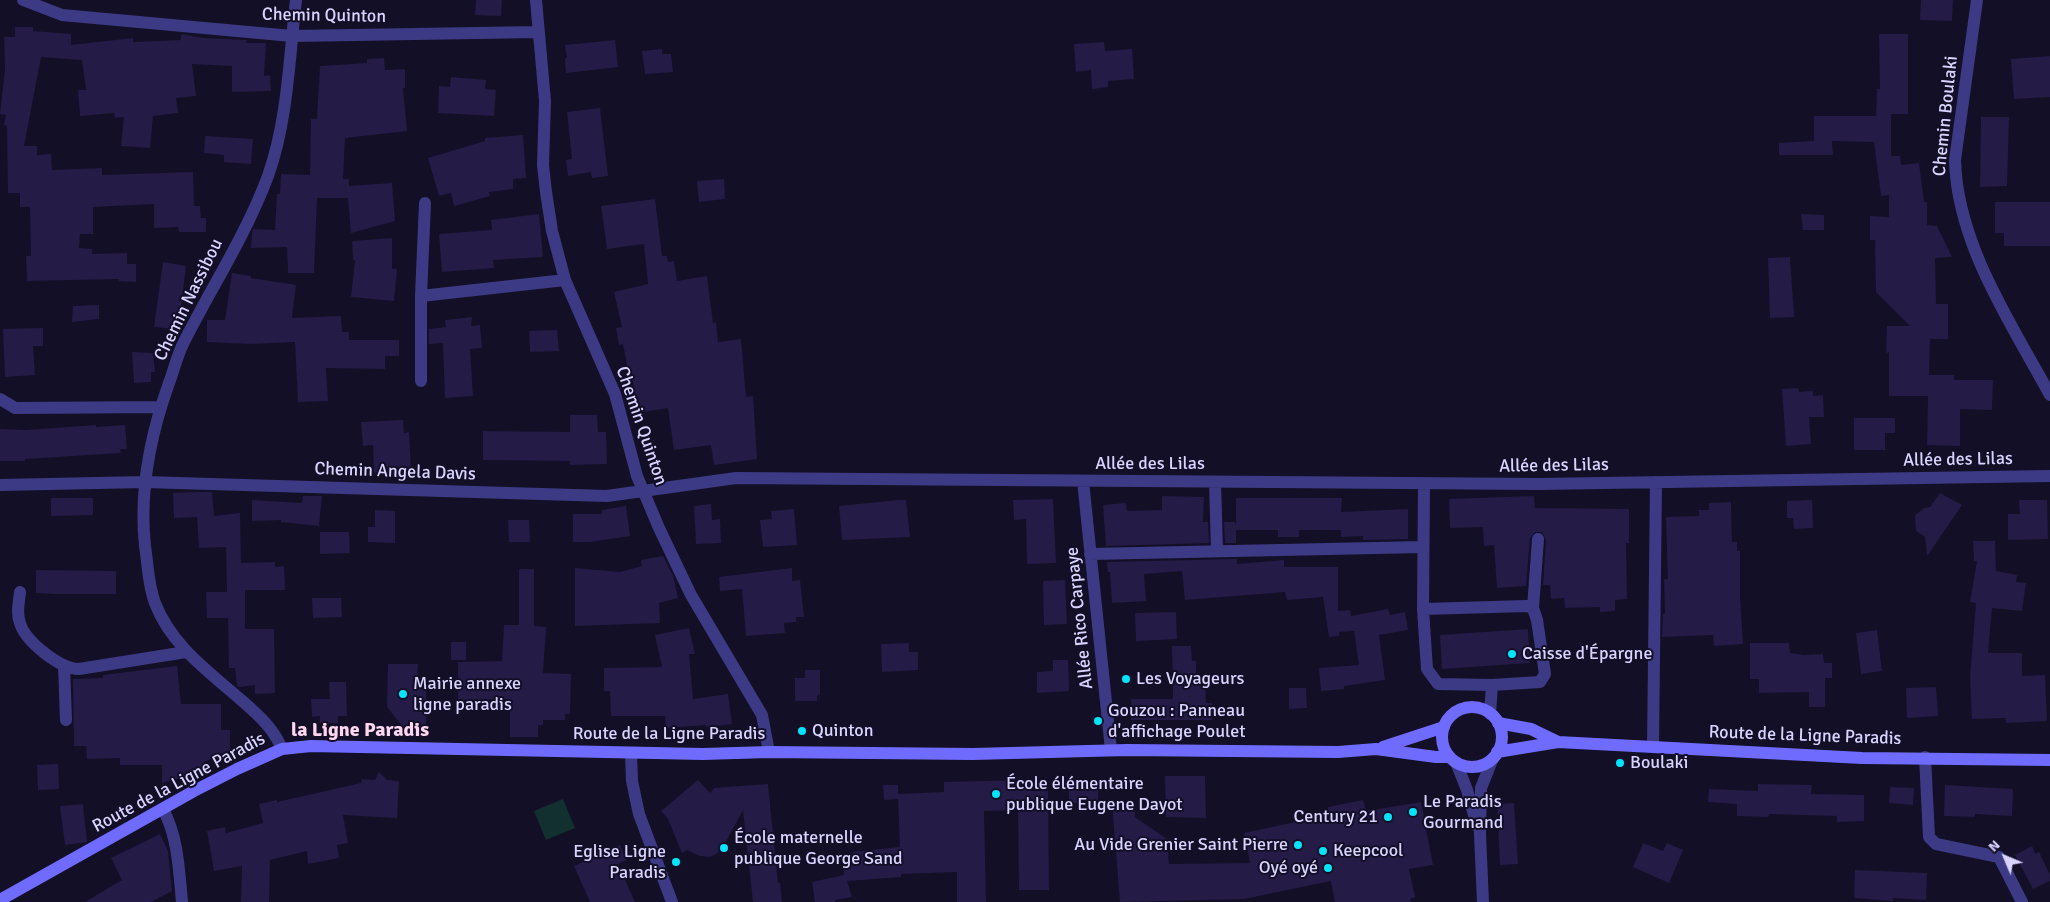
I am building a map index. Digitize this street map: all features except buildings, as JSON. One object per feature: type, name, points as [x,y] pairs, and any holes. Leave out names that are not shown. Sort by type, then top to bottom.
[{"type":"main road","points":[[1467,708],[1479,708],[1494,718],[1502,741],[1495,755],[1482,765],[1475,767],[1468,767],[1453,760],[1444,746],[1444,727],[1455,713],[1467,708]]},
{"type":"main road","name":"Route de la Ligne Paradis","points":[[1494,718],[1531,729],[1558,742]]},
{"type":"main road","name":"Route de la Ligne Paradis","points":[[1376,749],[1444,727]]},
{"type":"main road","name":"Route de la Ligne Paradis","points":[[1495,755],[1558,742],[1862,758],[2050,760]]},
{"type":"main road","name":"Route de la Ligne Paradis","points":[[0,900],[238,769],[282,749],[311,746],[703,754],[770,752],[973,754],[1111,750],[1338,752],[1376,749],[1453,760]]},
{"type":"street","name":"Chemin Quinton","points":[[23,0],[62,15],[292,36],[538,32]]},
{"type":"street","name":"Chemin Nassibou","points":[[282,749],[278,739],[266,722],[186,652],[163,621],[149,581],[143,523],[145,482],[150,442],[182,346],[251,215],[267,178],[281,129],[289,84],[296,0]]},
{"type":"street","name":"Chemin Quinton","points":[[536,0],[545,101],[543,165],[552,231],[565,280],[615,394],[637,476],[691,594],[762,715],[770,752]]},
{"type":"street","name":"Chemin Boulaki","points":[[1977,0],[1955,160],[1958,195],[1981,267],[2050,395]]},
{"type":"street","points":[[421,381],[421,296],[426,202]]},
{"type":"street","points":[[421,296],[565,280]]},
{"type":"street","points":[[0,399],[2,402],[15,408],[161,406]]},
{"type":"street","name":"Allée des Lilas","points":[[644,491],[736,478],[1424,484],[2050,476]]},
{"type":"street","name":"Allée Rico Carpaye","points":[[1083,481],[1111,750]]},
{"type":"street","name":"Chemin Angela Davis","points":[[0,485],[145,482],[572,496],[607,496],[644,491]]},
{"type":"street","points":[[1215,482],[1217,551]]},
{"type":"street","points":[[1653,747],[1656,482]]},
{"type":"street","points":[[1424,484],[1423,609],[1427,669],[1438,684],[1492,685],[1540,682],[1543,679],[1545,674],[1537,620],[1533,608],[1538,538]]},
{"type":"street","points":[[1090,554],[1422,547]]},
{"type":"street","points":[[20,592],[18,614],[20,625],[25,634],[64,666],[79,669],[186,652]]},
{"type":"street","points":[[1423,609],[1527,606],[1533,608]]},
{"type":"street","points":[[64,666],[66,720]]},
{"type":"street","points":[[1492,685],[1494,718]]},
{"type":"street","points":[[631,753],[632,781],[638,814],[672,902]]},
{"type":"street","points":[[1483,902],[1480,834],[1481,788],[1495,755]]},
{"type":"street","points":[[1926,758],[1929,838],[1936,844],[1999,857],[2022,902]]},
{"type":"street","points":[[1453,760],[1467,790],[1480,834]]},
{"type":"street","points":[[163,809],[178,854],[182,902]]},
{"type":"green space","points":[[563,799],[575,828],[546,840],[534,811]]},
{"type":"place","name":"Caisse d'Épargne","points":[[1512,654]]},
{"type":"place","name":"Les Voyageurs","points":[[1126,679]]},
{"type":"place","name":"Mairie annexe ligne paradis","points":[[403,694]]},
{"type":"place","name":"Gouzou : Panneau d'affichage Poulet","points":[[1098,721]]},
{"type":"place","name":"Quinton","points":[[802,731]]},
{"type":"place","name":"Boulaki","points":[[1620,763]]},
{"type":"place","name":"École élémentaire publique Eugene Dayot","points":[[996,794]]},
{"type":"place","name":"Le Paradis Gourmand","points":[[1413,812]]},
{"type":"place","name":"Century 21","points":[[1388,817]]},
{"type":"place","name":"Au Vide Grenier Saint Pierre","points":[[1298,845]]},
{"type":"place","name":"École maternelle publique George Sand","points":[[724,848]]},
{"type":"place","name":"Keepcool","points":[[1323,851]]},
{"type":"place","name":"Eglise Ligne Paradis","points":[[676,862]]},
{"type":"place","name":"Oyé oyé","points":[[1328,868]]},
{"type":"district","name":"la Ligne Paradis","points":[[360,731]]}]
